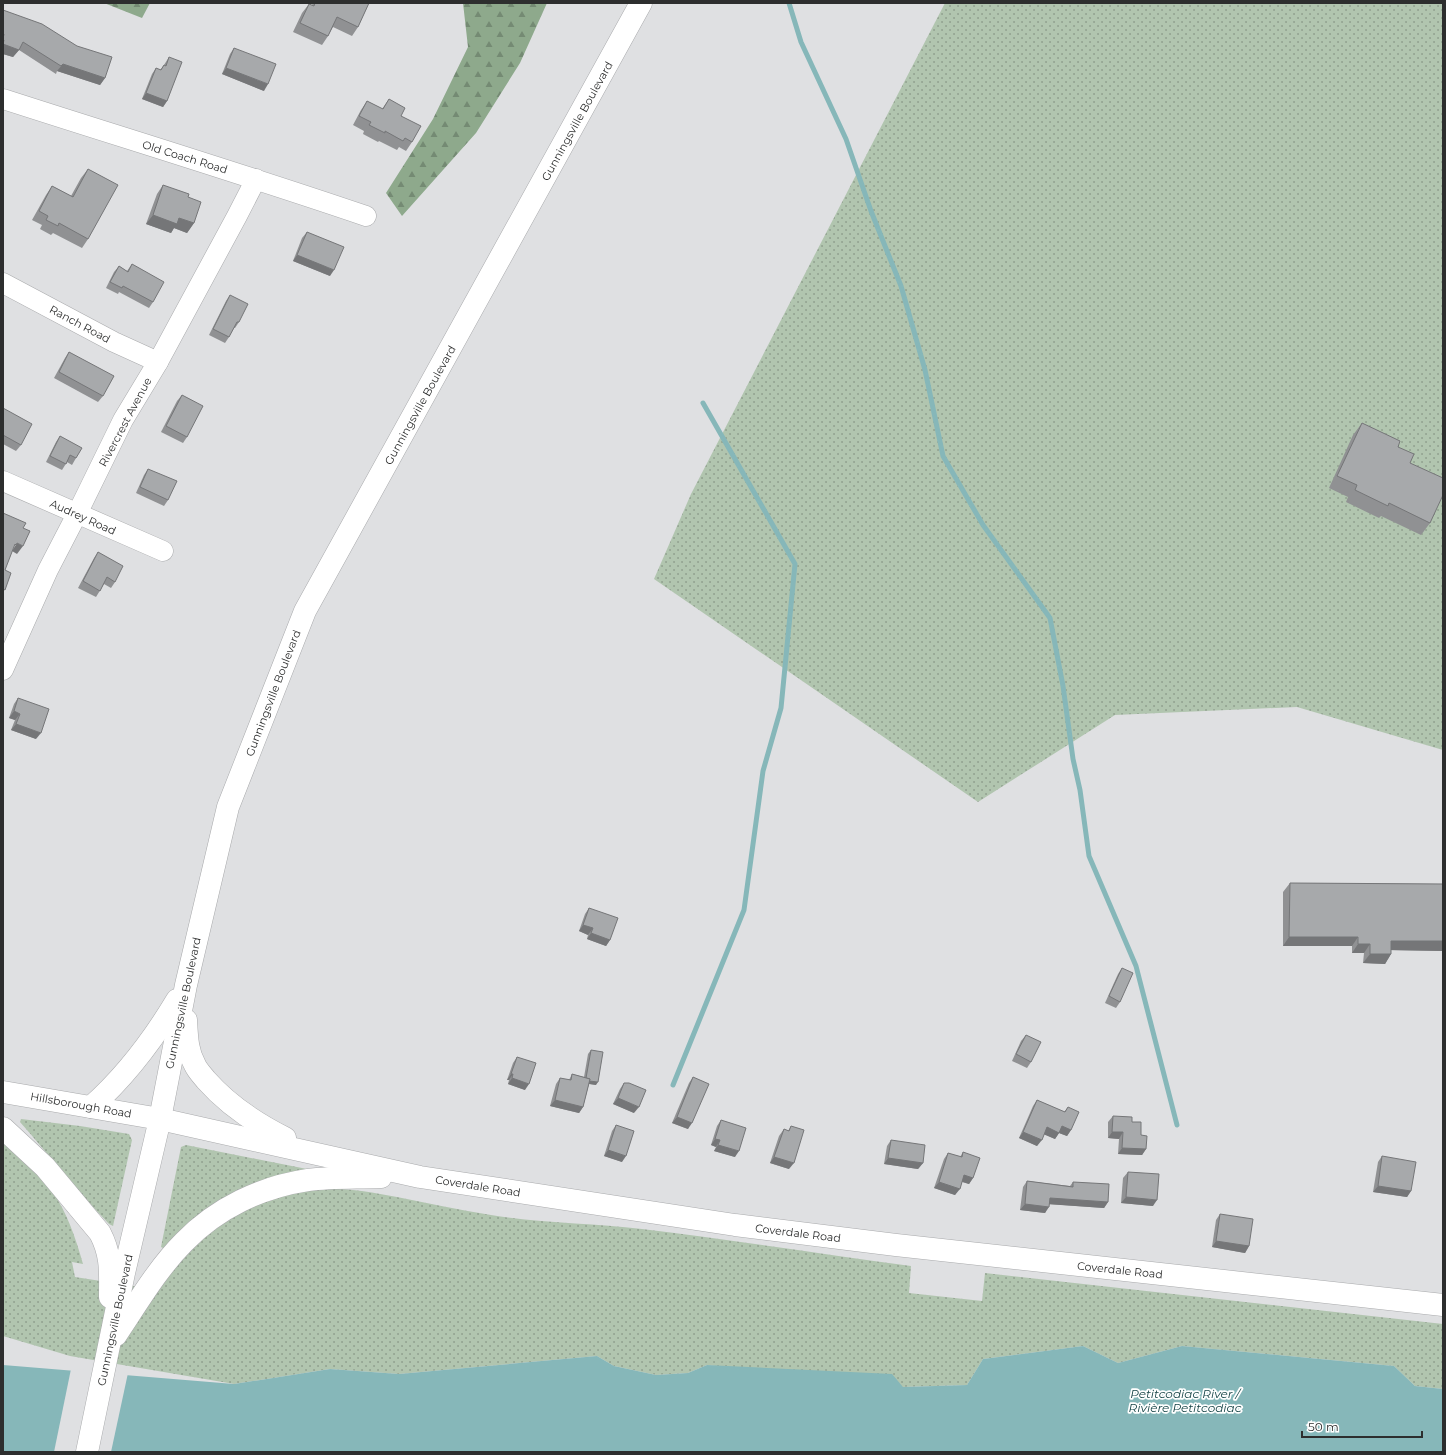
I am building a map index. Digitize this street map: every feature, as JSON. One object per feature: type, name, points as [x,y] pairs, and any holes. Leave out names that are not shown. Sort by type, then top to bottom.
[{"type":"main road","name":"Gunningsville Boulevard","points":[[88,1452],[110,1345],[117,1271],[160,1119],[186,985],[228,807],[305,611],[641,3]]},
{"type":"main road","points":[[91,1107],[122,1078],[143,1052],[161,1027],[186,985]]},
{"type":"main road","points":[[186,985],[187,1039],[189,1051],[195,1066],[211,1086],[246,1116],[312,1152]]},
{"type":"main road","name":"Hillsborough Road","points":[[3,1092],[160,1119]]},
{"type":"main road","name":"Coverdale Road","points":[[160,1119],[420,1177],[735,1225],[828,1237],[1443,1305]]},
{"type":"main road","points":[[3,1128],[45,1167],[100,1234],[106,1244],[117,1271]]},
{"type":"main road","points":[[110,1345],[154,1279],[184,1242],[207,1221],[233,1204],[259,1193],[292,1183],[308,1180],[334,1178],[420,1177]]},
{"type":"street","name":"Old Coach Road","points":[[3,99],[256,179],[366,216]]},
{"type":"street","name":"Rivercrest Avenue","points":[[3,670],[48,570],[123,420],[158,362],[234,223],[256,179]]},
{"type":"street","name":"Ranch Road","points":[[3,284],[114,342],[158,362]]},
{"type":"street","name":"Audrey Road","points":[[3,481],[163,551]]},
{"type":"green space","points":[[104,3],[150,3],[142,18]]},
{"type":"green space","points":[[463,3],[547,3],[520,63],[476,133],[402,216],[386,193],[433,119],[468,47]]},
{"type":"green space","points":[[945,3],[1443,3],[1443,750],[1297,707],[1115,715],[978,802],[654,579],[691,494]]},
{"type":"green space","points":[[21,1119],[129,1134],[132,1140],[113,1226],[97,1212],[20,1122]]},
{"type":"green space","points":[[3,1140],[41,1177],[52,1191],[67,1217],[83,1264],[72,1262],[75,1277],[159,1290],[186,1255],[218,1227],[236,1216],[255,1206],[298,1192],[336,1189],[385,1195],[510,1218],[642,1229],[911,1266],[909,1293],[982,1301],[985,1273],[1443,1324],[1443,1389],[1415,1386],[1394,1366],[1182,1346],[1118,1363],[1083,1346],[983,1359],[967,1385],[903,1387],[707,1365],[688,1373],[656,1375],[614,1366],[597,1356],[399,1374],[330,1369],[234,1384],[70,1356],[3,1336]]},
{"type":"green space","points":[[186,1145],[307,1169],[165,1249],[161,1247],[181,1147]]},
{"type":"water","name":"Petitcodiac River / Rivière Petitcodiac","points":[[1083,1346],[1118,1363],[1182,1346],[1394,1366],[1415,1386],[1443,1389],[1443,1452],[3,1452],[3,1365],[234,1384],[330,1369],[399,1374],[597,1356],[614,1366],[656,1375],[688,1373],[707,1365],[892,1374],[903,1387],[967,1385],[983,1359]]},
{"type":"pier","points":[[71,1369],[128,1373],[111,1452],[54,1452]]},
{"type":"building","points":[[315,3],[369,3],[358,27],[337,17],[328,36],[300,23],[309,4],[314,6]]},
{"type":"building","points":[[3,10],[42,24],[77,46],[112,57],[105,78],[63,64],[61,66],[23,42],[19,50],[3,44]]},
{"type":"building","points":[[234,48],[276,64],[268,84],[226,68]]},
{"type":"building","points":[[169,57],[182,62],[167,101],[146,93],[156,68],[161,70],[164,65],[166,66]]},
{"type":"building","points":[[389,99],[405,108],[401,116],[421,126],[412,142],[405,138],[403,141],[385,131],[385,133],[369,125],[371,122],[359,116],[367,101],[383,109]]},
{"type":"building","points":[[88,169],[118,185],[88,239],[59,223],[58,226],[46,220],[48,216],[39,211],[52,186],[73,197]]},
{"type":"building","points":[[163,185],[189,194],[188,197],[201,202],[194,223],[179,218],[177,224],[153,215]]},
{"type":"building","points":[[307,232],[344,247],[334,270],[297,255]]},
{"type":"building","points":[[132,264],[164,282],[153,302],[123,286],[122,288],[110,282],[119,266],[128,272]]},
{"type":"building","points":[[230,295],[248,304],[229,337],[213,329]]},
{"type":"building","points":[[69,352],[114,376],[103,396],[59,372]]},
{"type":"building","points":[[182,395],[203,406],[187,437],[166,426]]},
{"type":"building","points":[[3,408],[32,424],[21,445],[3,435]]},
{"type":"building","points":[[1362,423],[1400,441],[1398,447],[1414,454],[1410,463],[1443,478],[1443,495],[1430,523],[1389,503],[1388,506],[1355,490],[1357,485],[1337,476]]},
{"type":"building","points":[[60,436],[82,448],[76,458],[70,455],[66,464],[50,456]]},
{"type":"building","points":[[148,469],[177,481],[168,500],[140,487]]},
{"type":"building","points":[[3,513],[26,523],[23,528],[30,531],[23,546],[17,543],[16,545],[15,544],[5,570],[11,573],[5,590],[3,589]]},
{"type":"building","points":[[98,552],[123,566],[115,582],[107,577],[100,591],[83,581]]},
{"type":"building","points":[[18,698],[49,709],[41,733],[16,724],[20,714],[14,711]]},
{"type":"building","points":[[1290,883],[1443,884],[1443,941],[1391,941],[1391,954],[1370,954],[1370,944],[1358,944],[1358,937],[1289,937]]},
{"type":"building","points":[[589,908],[618,918],[610,940],[591,933],[593,928],[583,925]]},
{"type":"building","points":[[1122,968],[1133,973],[1120,1002],[1109,996]]},
{"type":"building","points":[[1026,1035],[1041,1042],[1031,1062],[1016,1054]]},
{"type":"building","points":[[591,1050],[603,1052],[598,1082],[589,1081],[590,1079],[586,1078]]},
{"type":"building","points":[[517,1057],[536,1063],[529,1084],[512,1078],[513,1074],[511,1074]]},
{"type":"building","points":[[572,1074],[590,1079],[583,1107],[555,1100],[560,1078],[571,1080]]},
{"type":"building","points":[[693,1077],[709,1084],[692,1123],[677,1117]]},
{"type":"building","points":[[624,1083],[629,1083],[646,1090],[639,1107],[618,1098]]},
{"type":"building","points":[[1037,1100],[1065,1112],[1068,1107],[1079,1112],[1071,1130],[1062,1126],[1059,1133],[1047,1127],[1042,1140],[1023,1132]]},
{"type":"building","points":[[1113,1116],[1132,1117],[1132,1122],[1141,1122],[1141,1135],[1147,1136],[1146,1149],[1122,1148],[1123,1132],[1112,1132]]},
{"type":"building","points":[[721,1120],[746,1128],[739,1151],[718,1145],[720,1140],[715,1139]]},
{"type":"building","points":[[616,1125],[634,1131],[626,1156],[608,1150]]},
{"type":"building","points":[[791,1126],[804,1130],[794,1163],[774,1157],[784,1129],[789,1131]]},
{"type":"building","points":[[891,1140],[925,1145],[923,1163],[888,1158]]},
{"type":"building","points":[[963,1152],[980,1158],[973,1178],[964,1175],[960,1189],[939,1182],[948,1153],[962,1157]]},
{"type":"building","points":[[1382,1156],[1416,1162],[1411,1191],[1378,1186]]},
{"type":"building","points":[[1128,1172],[1159,1174],[1157,1200],[1126,1197]]},
{"type":"building","points":[[1027,1181],[1073,1187],[1073,1182],[1109,1184],[1108,1202],[1050,1198],[1049,1207],[1025,1204]]},
{"type":"building","points":[[1220,1214],[1253,1219],[1249,1246],[1216,1241]]},
{"type":"waterway","points":[[789,3],[801,42],[846,139],[871,211],[901,286],[925,370],[943,456],[983,525],[1050,618],[1063,686],[1089,856],[1136,966],[1177,1125]]},
{"type":"waterway","points":[[673,1085],[744,910],[763,771],[781,708],[795,564],[703,403]]}]
